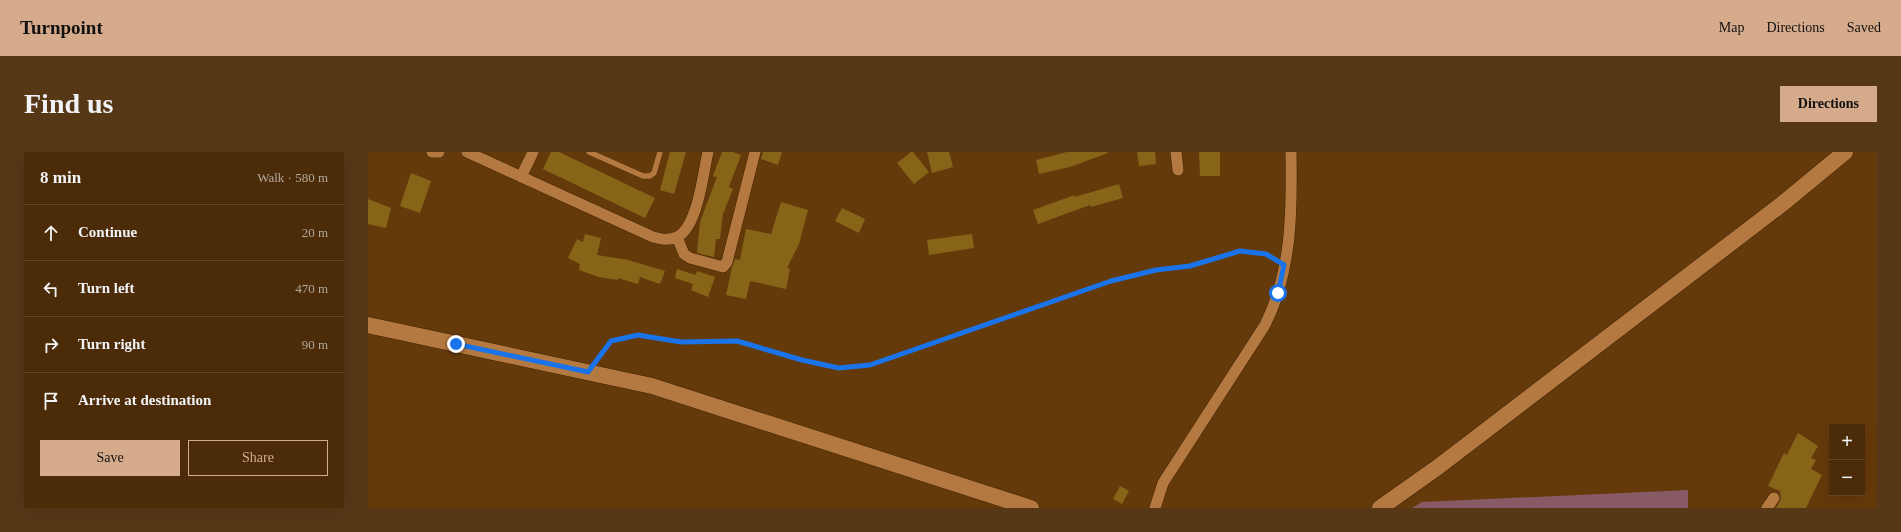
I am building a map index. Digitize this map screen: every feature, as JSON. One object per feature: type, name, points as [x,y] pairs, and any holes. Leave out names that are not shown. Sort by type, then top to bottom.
[{"type":"street","points":[[432,152],[439,152]]},
{"type":"street","points":[[468,152],[653,237],[667,240],[677,237],[687,230],[692,219],[708,152]]},
{"type":"street","points":[[521,177],[533,152]]},
{"type":"street","points":[[677,237],[684,254],[690,258],[723,267],[727,262],[755,152]]},
{"type":"street","points":[[1176,152],[1178,170]]},
{"type":"street","points":[[1155,508],[1163,483],[1265,325],[1275,302],[1284,265],[1291,214],[1291,152]]},
{"type":"street","points":[[1380,508],[1438,467],[1757,223],[1845,152]]},
{"type":"street","points":[[368,325],[652,386],[1031,508]]},
{"type":"street","points":[[1767,508],[1774,498]]},
{"type":"lane","points":[[589,152],[643,176],[650,176],[654,173],[660,152]]},
{"type":"path","points":[[588,372],[611,341],[638,335],[681,342],[737,341],[802,360],[839,368],[870,365],[1111,281],[1156,270],[1190,266],[1240,251],[1266,254],[1284,265]]},
{"type":"shaded area","points":[[1688,490],[1688,508],[1412,508],[1422,502]]},
{"type":"building","points":[[551,152],[559,152],[655,198],[645,218],[543,169]]},
{"type":"building","points":[[670,152],[686,152],[674,194],[660,190]]},
{"type":"building","points":[[722,152],[733,152],[741,155],[729,187],[733,189],[723,214],[720,239],[716,239],[714,257],[697,253],[700,222],[717,177],[713,176]]},
{"type":"building","points":[[763,152],[782,152],[778,165],[761,159]]},
{"type":"building","points":[[913,152],[929,172],[914,184],[897,163]]},
{"type":"building","points":[[927,152],[949,152],[953,167],[932,173]]},
{"type":"building","points":[[1067,152],[1108,153],[1070,167],[1039,174],[1036,160]]},
{"type":"building","points":[[1137,152],[1155,152],[1156,164],[1139,166]]},
{"type":"building","points":[[1199,152],[1220,152],[1220,176],[1200,176]]},
{"type":"building","points":[[411,173],[431,181],[420,213],[400,206]]},
{"type":"building","points":[[1119,184],[1123,198],[1091,207],[1090,205],[1038,224],[1033,210],[1075,195],[1075,197]]},
{"type":"building","points":[[368,199],[391,208],[386,228],[368,224]]},
{"type":"building","points":[[781,202],[808,210],[799,244],[787,268],[790,269],[786,289],[750,281],[746,299],[726,295],[735,259],[740,260],[746,229],[771,234]]},
{"type":"building","points":[[842,208],[865,219],[859,233],[835,221]]},
{"type":"building","points":[[585,234],[601,238],[597,255],[628,260],[665,271],[660,284],[640,277],[638,284],[618,278],[618,280],[599,277],[579,270],[580,264],[568,258],[577,239],[583,242]]},
{"type":"building","points":[[972,234],[974,248],[929,255],[927,240]]},
{"type":"building","points":[[677,269],[696,275],[697,271],[715,277],[708,297],[691,290],[693,284],[675,278]]},
{"type":"building","points":[[1798,433],[1818,446],[1811,458],[1816,460],[1811,469],[1822,475],[1806,508],[1776,508],[1781,499],[1780,491],[1768,486],[1784,453],[1787,455]]},
{"type":"building","points":[[1120,486],[1129,491],[1122,504],[1113,499]]},
{"type":"route","points":[[456,344],[588,372],[611,341],[638,335],[681,342],[737,341],[802,360],[839,368],[870,365],[1111,281],[1156,270],[1190,266],[1240,251],[1266,254],[1284,265],[1278,293]]}]
